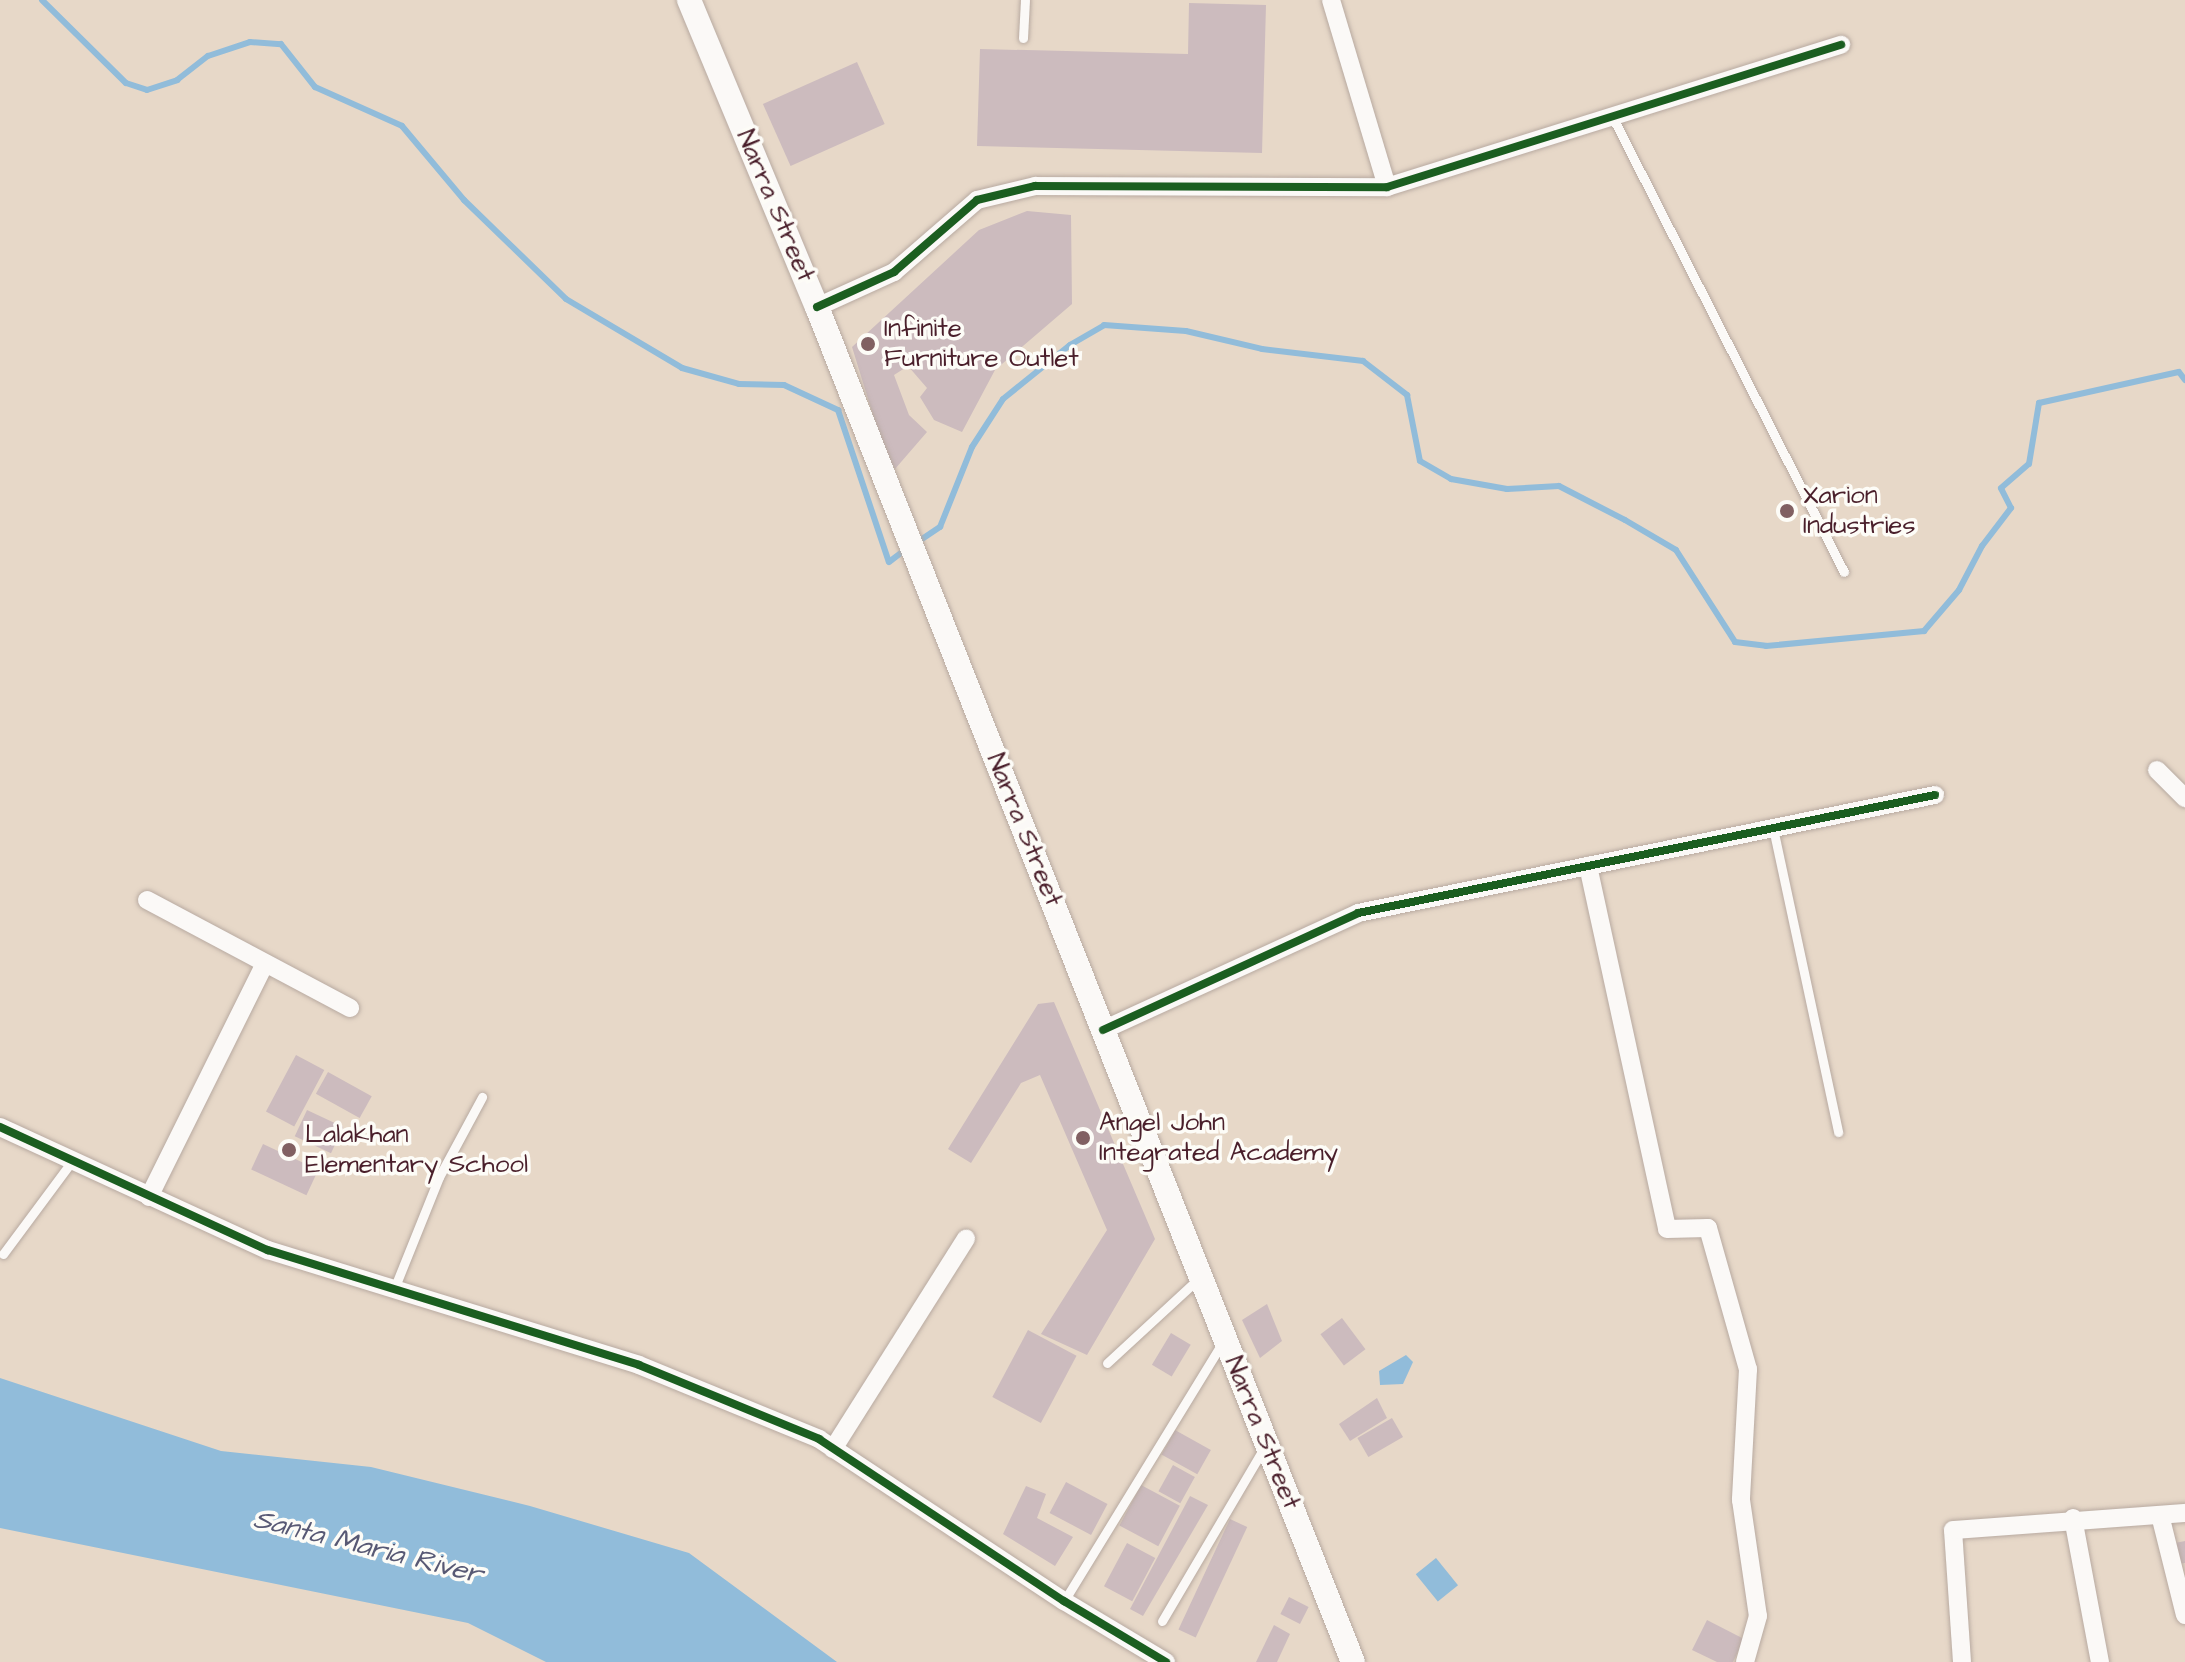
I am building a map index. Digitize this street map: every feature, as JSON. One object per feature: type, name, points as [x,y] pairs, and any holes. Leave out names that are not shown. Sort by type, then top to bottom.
[{"type":"main road","name":"Narra Street","points":[[689,0],[817,307],[1353,1662]]},
{"type":"street","points":[[1331,0],[1387,187]]},
{"type":"street","points":[[817,307],[894,272],[977,200],[1035,186],[1387,187],[1614,120],[1841,45]]},
{"type":"street","points":[[2157,770],[2185,798]]},
{"type":"street","points":[[1103,1030],[1358,913],[1935,795]]},
{"type":"street","points":[[1588,866],[1667,1229],[1708,1228],[1748,1369],[1741,1500],[1758,1616],[1745,1662]]},
{"type":"street","points":[[147,900],[350,1008]]},
{"type":"street","points":[[149,1197],[265,963]]},
{"type":"street","points":[[0,1127],[268,1250],[639,1365],[833,1449],[1064,1601],[1166,1662]]},
{"type":"street","points":[[833,1449],[966,1239]]},
{"type":"street","points":[[1962,1662],[1953,1530],[2073,1518],[2185,1513]]},
{"type":"street","points":[[2160,1515],[2185,1615]]},
{"type":"street","points":[[2073,1518],[2100,1662]]},
{"type":"lane","points":[[1023,38],[1025,0]]},
{"type":"lane","points":[[1614,120],[1844,572]]},
{"type":"lane","points":[[1773,828],[1838,1132]]},
{"type":"lane","points":[[394,1289],[439,1177],[482,1097]]},
{"type":"lane","points":[[3,1254],[72,1161]]},
{"type":"lane","points":[[1107,1363],[1200,1276]]},
{"type":"lane","points":[[1064,1601],[1225,1339]]},
{"type":"lane","points":[[1162,1621],[1266,1444]]},
{"type":"water","points":[[1406,1355],[1413,1362],[1403,1384],[1380,1385],[1379,1371]]},
{"type":"water","name":"Santa Maria River","points":[[0,1378],[221,1451],[371,1467],[530,1506],[689,1553],[837,1662],[546,1662],[468,1623],[0,1528]]},
{"type":"water","points":[[1436,1558],[1458,1585],[1438,1602],[1416,1574]]},
{"type":"building","points":[[1189,3],[1266,5],[1262,153],[977,146],[980,49],[1188,54]]},
{"type":"building","points":[[857,62],[885,124],[791,166],[763,104]]},
{"type":"building","points":[[1027,211],[1071,215],[1072,304],[995,370],[962,432],[934,420],[920,397],[927,388],[908,366],[894,375],[909,415],[927,432],[895,469],[885,454],[852,347],[979,230]]},
{"type":"building","points":[[1054,1002],[1155,1239],[1087,1355],[1041,1334],[1107,1230],[1040,1075],[1021,1083],[971,1163],[948,1149],[1038,1004]]},
{"type":"building","points":[[296,1055],[324,1070],[294,1127],[266,1112]]},
{"type":"building","points":[[328,1072],[372,1096],[360,1118],[316,1094]]},
{"type":"building","points":[[307,1110],[343,1127],[331,1153],[295,1136]]},
{"type":"building","points":[[263,1144],[318,1170],[306,1195],[251,1169]]},
{"type":"building","points":[[1267,1304],[1282,1341],[1260,1358],[1242,1320]]},
{"type":"building","points":[[1342,1318],[1365,1349],[1344,1365],[1320,1334]]},
{"type":"building","points":[[1028,1330],[1077,1356],[1041,1423],[992,1397]]},
{"type":"building","points":[[1171,1333],[1191,1345],[1172,1377],[1152,1365]]},
{"type":"building","points":[[1377,1398],[1387,1418],[1350,1441],[1339,1424]]},
{"type":"building","points":[[1392,1418],[1403,1437],[1368,1457],[1357,1438]]},
{"type":"building","points":[[1175,1430],[1211,1450],[1197,1474],[1161,1454]]},
{"type":"building","points":[[1173,1465],[1195,1477],[1180,1503],[1158,1491]]},
{"type":"building","points":[[1066,1482],[1107,1504],[1091,1535],[1050,1513]]},
{"type":"building","points":[[1141,1485],[1180,1506],[1158,1546],[1119,1526]]},
{"type":"building","points":[[1026,1486],[1046,1494],[1037,1518],[1073,1537],[1055,1566],[1003,1534]]},
{"type":"building","points":[[1190,1496],[1208,1505],[1143,1616],[1130,1609]]},
{"type":"building","points":[[1230,1519],[1247,1527],[1196,1638],[1178,1630]]},
{"type":"building","points":[[2185,1541],[2185,1563],[2178,1564],[2175,1543]]},
{"type":"building","points":[[1127,1543],[1155,1558],[1132,1601],[1104,1586]]},
{"type":"building","points":[[1289,1597],[1309,1607],[1300,1624],[1280,1614]]},
{"type":"building","points":[[1707,1620],[1744,1639],[1733,1662],[1717,1662],[1692,1650]]},
{"type":"building","points":[[1274,1625],[1290,1634],[1277,1662],[1256,1662]]},
{"type":"waterway","points":[[42,0],[126,83],[147,90],[177,80],[208,56],[250,42],[281,44],[315,87],[402,126],[464,200],[566,299],[682,368],[739,384],[784,385],[838,410],[889,562],[901,553]]},
{"type":"waterway","points":[[922,539],[940,527],[972,447],[1003,399],[1070,345],[1104,325],[1186,331],[1262,349],[1363,361],[1407,395],[1420,461],[1451,479],[1507,489],[1559,486],[1625,520],[1676,550],[1735,642],[1766,646],[1924,631],[1959,590],[1982,546],[2011,508],[2001,488],[2029,464],[2039,403],[2179,372],[2185,380]]},
{"type":"cycle path","points":[[817,307],[894,272],[977,200],[1035,186],[1387,187],[1841,45]]},
{"type":"cycle path","points":[[1103,1030],[1358,913],[1935,795]]},
{"type":"cycle path","points":[[0,1127],[268,1250],[639,1365],[819,1439],[1064,1601],[1166,1662]]},
{"type":"place","name":"Infinite Furniture Outlet","points":[[868,344]]},
{"type":"place","name":"Xarion Industries","points":[[1787,511]]},
{"type":"place","name":"Angel John Integrated Academy","points":[[1083,1138]]},
{"type":"place","name":"Lalakhan Elementary School","points":[[289,1150]]}]
